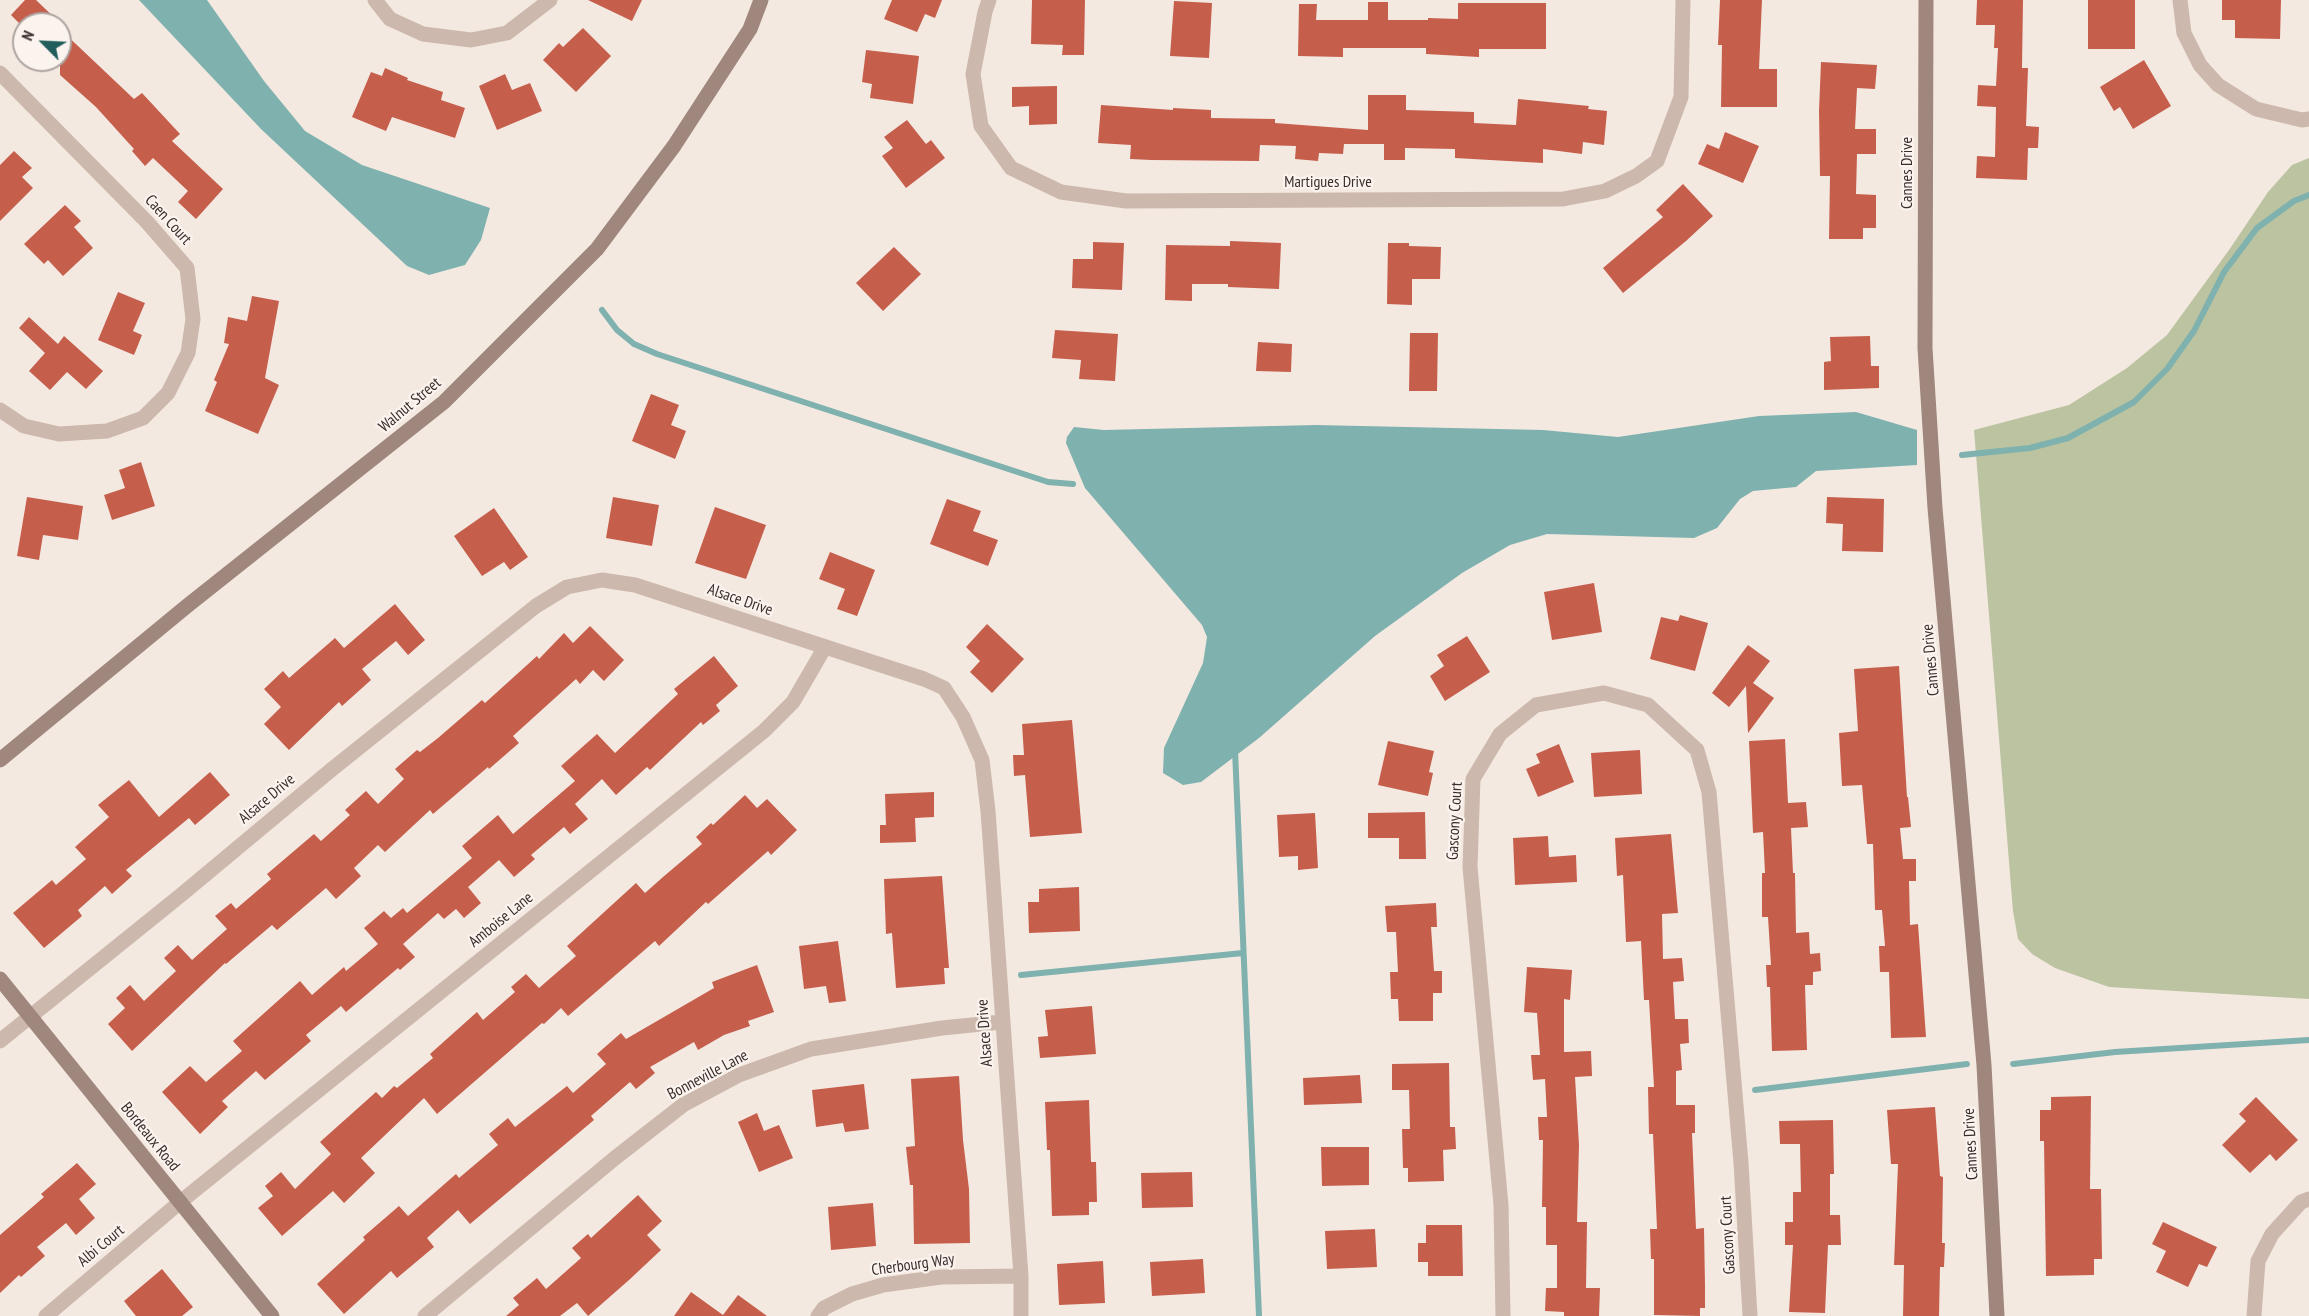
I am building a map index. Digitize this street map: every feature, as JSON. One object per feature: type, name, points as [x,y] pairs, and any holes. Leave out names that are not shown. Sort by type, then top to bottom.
[{"type":"street","points":[[375,0],[390,19],[423,34],[471,40],[507,33],[550,0]]},
{"type":"street","name":"Walnut Street","points":[[0,760],[187,606],[444,402],[578,269],[597,249],[674,146],[750,29],[760,0]]},
{"type":"street","name":"Martigues Drive","points":[[989,0],[973,74],[981,126],[1011,168],[1061,192],[1126,201],[1563,199],[1605,191],[1636,176],[1656,161],[1681,97],[1683,0]]},
{"type":"street","name":"Cannes Drive","points":[[1926,0],[1925,348],[1935,508],[1984,1065],[1997,1316]]},
{"type":"street","points":[[2180,0],[2184,33],[2200,65],[2218,85],[2256,109],[2309,120]]},
{"type":"street","name":"Caen Court","points":[[0,73],[147,222],[187,268],[193,319],[188,354],[168,393],[143,418],[107,431],[59,434],[24,426],[0,410]]},
{"type":"street","name":"Alsace Drive","points":[[30,1016],[536,606],[567,587],[602,580],[635,585],[944,688],[963,717],[982,760],[988,811],[1022,1316]]},
{"type":"street","name":"Amboise Lane","points":[[179,1203],[764,731],[793,702],[825,647]]},
{"type":"street","name":"Gascony Court","points":[[1503,1316],[1501,1205],[1470,865],[1473,779],[1500,734],[1536,705],[1604,693],[1648,705],[1697,750],[1709,792],[1742,1163],[1750,1316]]},
{"type":"street","name":"Bordeaux Road","points":[[0,979],[272,1316]]},
{"type":"street","points":[[0,1041],[30,1016]]},
{"type":"street","name":"Bonneville Lane","points":[[425,1316],[649,1131],[683,1105],[739,1075],[811,1049],[942,1028],[1002,1022]]},
{"type":"street","points":[[2254,1316],[2258,1261],[2272,1234],[2301,1202],[2309,1198]]},
{"type":"street","name":"Albi Court","points":[[46,1316],[179,1203]]},
{"type":"street","name":"Cherbourg Way","points":[[818,1316],[824,1308],[852,1294],[883,1285],[941,1277],[1021,1276]]},
{"type":"green space","points":[[2309,158],[2309,999],[2109,987],[2055,968],[2032,954],[2018,939],[2013,911],[1974,430],[2069,405],[2127,368],[2167,335],[2268,192],[2292,165]]},
{"type":"water","points":[[139,0],[207,0],[264,81],[305,131],[362,165],[490,208],[481,240],[465,265],[429,275],[407,266],[261,129]]},
{"type":"water","points":[[1856,412],[1917,430],[1917,465],[1816,471],[1796,487],[1753,491],[1740,499],[1717,528],[1694,538],[1547,534],[1510,545],[1462,573],[1375,636],[1259,738],[1201,782],[1183,785],[1163,773],[1164,748],[1203,663],[1207,637],[1202,625],[1085,488],[1066,443],[1074,427],[1104,430],[1316,425],[1543,430],[1618,437],[1759,416]]},
{"type":"building","points":[[25,0],[36,0],[48,12],[14,12]]},
{"type":"building","points":[[588,0],[642,0],[632,21]]},
{"type":"building","points":[[892,0],[942,0],[935,18],[925,14],[917,32],[884,19]]},
{"type":"building","points":[[1032,0],[1085,0],[1084,55],[1062,55],[1063,45],[1031,44]]},
{"type":"building","points":[[1720,0],[1762,0],[1759,69],[1777,69],[1777,107],[1721,107],[1722,45],[1718,45]]},
{"type":"building","points":[[1977,0],[2023,0],[2022,68],[2028,68],[2026,126],[2039,127],[2038,148],[2028,148],[2027,180],[1976,178],[1977,156],[1995,157],[1996,107],[1977,106],[1978,85],[1996,86],[1998,48],[1994,48],[1995,25],[1976,25]]},
{"type":"building","points":[[2088,0],[2135,0],[2135,49],[2088,49]]},
{"type":"building","points":[[2222,0],[2281,0],[2280,39],[2235,38],[2235,20],[2222,20]]},
{"type":"building","points":[[1174,1],[1212,3],[1209,58],[1170,56]]},
{"type":"building","points":[[1368,2],[1388,2],[1388,20],[1458,19],[1458,3],[1546,3],[1546,49],[1479,49],[1479,57],[1426,54],[1426,48],[1343,48],[1343,57],[1298,56],[1299,4],[1317,4],[1316,20],[1368,20]]},
{"type":"building","points":[[583,28],[611,56],[576,92],[543,60],[559,43],[563,47]]},
{"type":"building","points":[[72,40],[134,99],[142,93],[180,134],[172,141],[223,189],[196,219],[178,202],[188,191],[153,158],[145,166],[132,151],[134,149],[96,107],[60,75],[60,72],[72,72]]},
{"type":"building","points":[[866,50],[919,56],[913,104],[870,98],[872,84],[862,82]]},
{"type":"building","points":[[2144,60],[2171,106],[2133,129],[2120,107],[2114,111],[2100,87]]},
{"type":"building","points":[[1821,62],[1877,65],[1875,89],[1857,88],[1855,129],[1876,129],[1876,154],[1857,154],[1856,194],[1876,195],[1876,228],[1863,228],[1863,239],[1829,239],[1830,176],[1820,176]]},
{"type":"building","points":[[385,68],[408,78],[407,80],[443,92],[441,100],[465,108],[455,138],[392,117],[386,131],[352,117],[371,72],[382,76]]},
{"type":"building","points":[[505,74],[512,90],[530,83],[542,111],[497,130],[479,86]]},
{"type":"building","points":[[1057,86],[1057,124],[1029,125],[1029,106],[1012,107],[1012,87]]},
{"type":"building","points":[[1368,95],[1406,95],[1406,110],[1474,112],[1474,123],[1516,125],[1518,99],[1589,106],[1588,109],[1607,111],[1604,145],[1583,142],[1582,154],[1543,149],[1543,163],[1455,158],[1455,149],[1405,148],[1405,160],[1384,160],[1384,144],[1344,144],[1343,154],[1319,153],[1318,161],[1295,159],[1296,146],[1260,145],[1259,161],[1151,160],[1130,159],[1131,145],[1098,143],[1101,105],[1211,110],[1211,118],[1275,119],[1275,123],[1368,130]]},
{"type":"building","points":[[907,120],[926,144],[931,140],[945,158],[906,188],[882,156],[893,148],[884,137]]},
{"type":"building","points":[[1725,132],[1759,146],[1743,183],[1698,164],[1707,144],[1719,149]]},
{"type":"building","points":[[14,151],[32,168],[22,177],[33,188],[0,221],[0,165]]},
{"type":"building","points":[[1683,184],[1713,216],[1623,293],[1603,268],[1663,217],[1656,210]]},
{"type":"building","points":[[65,205],[81,221],[74,227],[93,248],[63,276],[48,260],[44,264],[24,244]]},
{"type":"building","points":[[1230,241],[1281,243],[1279,289],[1228,287],[1228,284],[1192,284],[1192,301],[1165,300],[1166,245],[1230,246]]},
{"type":"building","points":[[1093,242],[1124,243],[1122,290],[1072,288],[1073,259],[1093,259]]},
{"type":"building","points":[[1388,243],[1441,247],[1440,279],[1412,279],[1412,305],[1387,304]]},
{"type":"building","points":[[894,247],[921,274],[883,311],[856,283]]},
{"type":"building","points":[[118,292],[145,303],[133,331],[142,335],[134,355],[98,340]]},
{"type":"building","points":[[252,296],[279,301],[265,378],[279,385],[258,434],[205,411],[217,382],[214,380],[229,344],[224,343],[228,317],[247,321]]},
{"type":"building","points":[[29,317],[58,344],[64,336],[103,371],[86,389],[67,372],[50,390],[29,371],[45,353],[19,328]]},
{"type":"building","points":[[1055,330],[1118,334],[1115,381],[1079,379],[1081,360],[1052,358]]},
{"type":"building","points":[[1410,333],[1438,333],[1437,391],[1409,391]]},
{"type":"building","points":[[1870,336],[1871,366],[1879,366],[1879,388],[1824,390],[1824,362],[1831,361],[1830,337]]},
{"type":"building","points":[[1258,342],[1292,344],[1291,372],[1256,371]]},
{"type":"building","points":[[651,394],[679,405],[671,425],[686,431],[675,459],[632,441]]},
{"type":"building","points":[[141,462],[155,506],[112,520],[104,495],[125,488],[119,470]]},
{"type":"building","points":[[27,497],[83,506],[78,540],[43,535],[39,560],[17,556]]},
{"type":"building","points":[[613,497],[659,505],[652,546],[606,538]]},
{"type":"building","points":[[1827,497],[1884,499],[1883,552],[1842,551],[1843,524],[1826,523]]},
{"type":"building","points":[[947,499],[981,511],[973,531],[998,540],[988,566],[930,544]]},
{"type":"building","points":[[715,507],[766,525],[746,579],[695,563]]},
{"type":"building","points":[[494,508],[528,557],[510,570],[504,562],[482,576],[454,536]]},
{"type":"building","points":[[830,552],[875,570],[857,616],[837,609],[845,589],[819,579]]},
{"type":"building","points":[[1594,583],[1602,632],[1552,640],[1544,592]]},
{"type":"building","points":[[395,604],[425,640],[408,655],[396,641],[362,669],[371,680],[342,706],[339,702],[289,750],[264,724],[281,707],[264,689],[283,671],[289,678],[335,638],[344,648]]},
{"type":"building","points":[[1680,615],[1708,623],[1695,671],[1650,659],[1661,617],[1678,621]]},
{"type":"building","points":[[987,624],[1024,659],[992,693],[970,672],[980,661],[966,647]]},
{"type":"building","points":[[590,626],[624,660],[604,681],[593,670],[580,684],[576,679],[513,736],[519,743],[489,769],[488,767],[433,814],[430,810],[385,852],[378,845],[354,868],[361,876],[336,899],[326,888],[277,930],[272,925],[225,963],[132,1051],[108,1024],[125,1008],[116,998],[130,985],[144,1001],[176,971],[164,958],[178,945],[192,960],[227,929],[215,916],[231,903],[236,909],[271,879],[267,874],[314,834],[321,841],[350,815],[345,810],[366,791],[378,804],[404,779],[395,769],[417,750],[420,752],[482,700],[485,703],[537,656],[539,659],[564,633],[573,643]]},
{"type":"building","points":[[1467,636],[1490,672],[1445,701],[1430,676],[1444,666],[1437,655]]},
{"type":"building","points":[[1748,645],[1770,661],[1753,683],[1774,698],[1748,733],[1746,686],[1729,707],[1712,693]]},
{"type":"building","points":[[714,656],[738,686],[716,705],[720,711],[703,725],[701,722],[650,770],[647,767],[616,795],[602,779],[575,804],[588,819],[570,834],[564,827],[531,855],[535,859],[514,877],[499,860],[468,887],[481,903],[464,918],[456,909],[444,919],[438,913],[403,944],[415,957],[400,970],[398,968],[346,1012],[341,1006],[306,1035],[311,1041],[265,1080],[256,1071],[222,1101],[228,1107],[200,1134],[162,1092],[190,1066],[206,1082],[242,1051],[233,1041],[300,981],[312,995],[344,967],[346,971],[378,944],[364,928],[384,911],[391,918],[403,908],[407,913],[472,858],[462,846],[498,815],[513,834],[575,781],[561,766],[597,734],[615,753],[678,694],[674,689]]},
{"type":"building","points":[[1899,666],[1911,827],[1900,828],[1903,859],[1916,859],[1916,881],[1909,881],[1910,925],[1918,924],[1926,1037],[1891,1038],[1889,972],[1880,972],[1879,946],[1885,946],[1882,910],[1875,910],[1873,844],[1867,844],[1862,785],[1842,786],[1839,733],[1858,731],[1854,669]]},
{"type":"building","points":[[1072,720],[1082,833],[1030,837],[1025,775],[1014,776],[1013,755],[1024,755],[1022,724]]},
{"type":"building","points":[[1785,739],[1788,803],[1806,802],[1808,827],[1791,828],[1793,873],[1795,873],[1796,933],[1809,932],[1810,954],[1820,953],[1821,971],[1813,972],[1813,985],[1805,985],[1807,1050],[1772,1051],[1770,987],[1767,987],[1766,965],[1771,965],[1768,917],[1762,917],[1762,873],[1765,873],[1763,832],[1753,833],[1749,741]]},
{"type":"building","points":[[1388,741],[1434,751],[1429,772],[1433,773],[1428,796],[1378,785]]},
{"type":"building","points":[[1559,744],[1574,782],[1538,797],[1526,769],[1540,763],[1536,754]]},
{"type":"building","points":[[1640,750],[1642,794],[1594,797],[1591,753]]},
{"type":"building","points":[[210,772],[230,795],[195,825],[189,818],[126,870],[132,876],[112,894],[105,886],[78,910],[82,916],[44,948],[13,913],[52,880],[56,885],[86,859],[75,847],[109,817],[98,805],[129,780],[159,817]]},
{"type":"building","points":[[934,792],[934,817],[915,818],[916,842],[880,843],[880,825],[886,825],[885,794]]},
{"type":"building","points":[[745,795],[757,808],[767,799],[797,830],[771,855],[768,851],[708,904],[706,902],[659,946],[655,941],[568,1016],[561,1008],[437,1114],[424,1098],[361,1158],[375,1173],[344,1203],[333,1191],[282,1236],[258,1208],[273,1196],[265,1186],[281,1172],[295,1189],[331,1154],[320,1142],[376,1092],[382,1098],[394,1086],[397,1088],[433,1058],[430,1054],[477,1012],[483,1020],[515,992],[511,987],[526,974],[539,988],[576,956],[567,946],[636,883],[645,893],[702,844],[696,837],[711,823],[713,825]]},
{"type":"building","points":[[1425,812],[1426,859],[1399,859],[1399,838],[1368,838],[1368,813]]},
{"type":"building","points":[[1315,813],[1318,868],[1298,870],[1298,856],[1279,857],[1277,815]]},
{"type":"building","points":[[1671,834],[1678,913],[1662,914],[1663,959],[1682,958],[1684,981],[1673,982],[1675,1019],[1688,1019],[1689,1043],[1680,1044],[1682,1070],[1676,1071],[1676,1105],[1695,1105],[1695,1133],[1692,1133],[1696,1229],[1704,1228],[1705,1308],[1700,1308],[1700,1316],[1654,1315],[1654,1259],[1651,1259],[1650,1229],[1657,1229],[1653,1134],[1649,1134],[1648,1087],[1654,1087],[1649,1000],[1644,1000],[1641,941],[1626,942],[1623,875],[1617,876],[1615,838]]},
{"type":"building","points":[[1548,836],[1549,857],[1576,855],[1577,882],[1515,885],[1513,838]]},
{"type":"building","points":[[942,876],[949,968],[944,968],[945,984],[896,988],[892,933],[886,934],[884,879]]},
{"type":"building","points":[[1079,887],[1080,931],[1029,933],[1028,902],[1039,902],[1039,889]]},
{"type":"building","points":[[1436,903],[1437,927],[1431,927],[1434,971],[1442,971],[1442,993],[1433,993],[1433,1021],[1399,1021],[1398,999],[1391,999],[1390,972],[1398,972],[1396,932],[1387,932],[1385,906]]},
{"type":"building","points":[[838,941],[846,1001],[829,1003],[826,986],[804,989],[799,946]]},
{"type":"building","points":[[757,965],[774,1012],[748,1021],[750,1026],[724,1035],[698,1050],[694,1042],[650,1067],[655,1073],[636,1089],[630,1082],[591,1116],[594,1120],[470,1224],[458,1210],[427,1238],[434,1247],[397,1278],[391,1271],[344,1314],[317,1284],[365,1240],[363,1237],[399,1206],[408,1216],[456,1174],[459,1178],[498,1145],[489,1134],[508,1118],[515,1127],[567,1086],[573,1093],[606,1064],[597,1054],[621,1033],[626,1039],[714,988],[712,982]]},
{"type":"building","points":[[1527,967],[1572,970],[1570,1000],[1564,999],[1564,1052],[1591,1051],[1592,1076],[1575,1077],[1579,1145],[1577,1222],[1587,1222],[1586,1288],[1600,1288],[1599,1316],[1564,1316],[1564,1312],[1545,1311],[1546,1288],[1557,1288],[1557,1245],[1546,1245],[1546,1207],[1542,1207],[1543,1140],[1539,1140],[1538,1117],[1547,1117],[1545,1079],[1533,1080],[1531,1055],[1540,1055],[1537,1013],[1524,1012]]},
{"type":"building","points":[[1092,1006],[1096,1054],[1040,1058],[1038,1037],[1048,1036],[1045,1010]]},
{"type":"building","points":[[1449,1063],[1450,1127],[1455,1127],[1456,1149],[1443,1150],[1444,1181],[1408,1182],[1408,1168],[1403,1168],[1402,1129],[1410,1129],[1409,1090],[1392,1090],[1392,1064]]},
{"type":"building","points":[[1360,1075],[1362,1103],[1304,1105],[1303,1078]]},
{"type":"building","points":[[959,1076],[969,1189],[970,1243],[914,1244],[913,1185],[910,1185],[906,1147],[915,1146],[911,1079]]},
{"type":"building","points":[[864,1084],[869,1129],[845,1132],[843,1123],[816,1127],[812,1090]]},
{"type":"building","points":[[2091,1096],[2090,1189],[2101,1189],[2102,1259],[2094,1259],[2094,1275],[2046,1276],[2044,1141],[2040,1141],[2040,1110],[2051,1110],[2051,1097]]},
{"type":"building","points":[[2256,1097],[2298,1140],[2276,1161],[2270,1154],[2250,1173],[2222,1145],[2246,1121],[2239,1114]]},
{"type":"building","points":[[1089,1100],[1091,1162],[1096,1162],[1097,1202],[1089,1202],[1089,1215],[1052,1216],[1050,1150],[1047,1150],[1045,1102]]},
{"type":"building","points":[[1935,1107],[1940,1176],[1943,1177],[1942,1243],[1945,1243],[1944,1267],[1940,1267],[1939,1316],[1903,1316],[1904,1265],[1894,1265],[1898,1164],[1891,1164],[1887,1110]]},
{"type":"building","points":[[757,1113],[764,1131],[779,1125],[793,1158],[759,1172],[738,1122]]},
{"type":"building","points":[[1833,1120],[1834,1174],[1830,1174],[1830,1215],[1840,1215],[1841,1245],[1828,1245],[1825,1313],[1789,1312],[1793,1245],[1785,1245],[1785,1222],[1793,1222],[1793,1192],[1801,1192],[1800,1144],[1780,1144],[1779,1121]]},
{"type":"building","points":[[1321,1147],[1369,1147],[1369,1185],[1322,1186]]},
{"type":"building","points":[[77,1163],[96,1184],[79,1199],[95,1218],[76,1235],[66,1223],[37,1247],[45,1256],[21,1277],[19,1275],[0,1293],[0,1235],[44,1197],[41,1194]]},
{"type":"building","points":[[1192,1172],[1193,1207],[1142,1208],[1141,1173]]},
{"type":"building","points":[[638,1195],[662,1221],[647,1235],[661,1250],[629,1280],[588,1316],[577,1303],[560,1316],[506,1316],[519,1305],[513,1298],[537,1278],[546,1289],[581,1258],[572,1248],[588,1234],[591,1238]]},
{"type":"building","points":[[873,1203],[876,1246],[831,1250],[828,1207]]},
{"type":"building","points":[[2163,1222],[2217,1247],[2207,1267],[2199,1264],[2188,1287],[2156,1272],[2166,1251],[2152,1244]]},
{"type":"building","points":[[1426,1225],[1462,1225],[1463,1276],[1428,1276],[1428,1262],[1418,1262],[1418,1243],[1426,1243]]},
{"type":"building","points":[[1375,1229],[1377,1267],[1327,1269],[1325,1231]]},
{"type":"building","points":[[1203,1259],[1205,1293],[1152,1296],[1150,1262]]},
{"type":"building","points":[[1103,1261],[1105,1303],[1059,1305],[1057,1264]]},
{"type":"building","points":[[162,1269],[193,1307],[182,1316],[136,1316],[124,1301]]},
{"type":"building","points":[[691,1292],[723,1315],[738,1295],[767,1316],[674,1316]]},
{"type":"waterway","points":[[1962,455],[2030,448],[2068,438],[2134,402],[2167,369],[2194,331],[2224,272],[2257,228],[2294,201],[2309,195]]},
{"type":"waterway","points":[[602,310],[617,330],[634,344],[657,354],[1048,482],[1073,484]]},
{"type":"waterway","points":[[1235,750],[1259,1316]]},
{"type":"waterway","points":[[1021,975],[1243,953]]},
{"type":"waterway","points":[[2013,1064],[2115,1052],[2309,1040]]},
{"type":"waterway","points":[[1755,1090],[1967,1064]]}]
